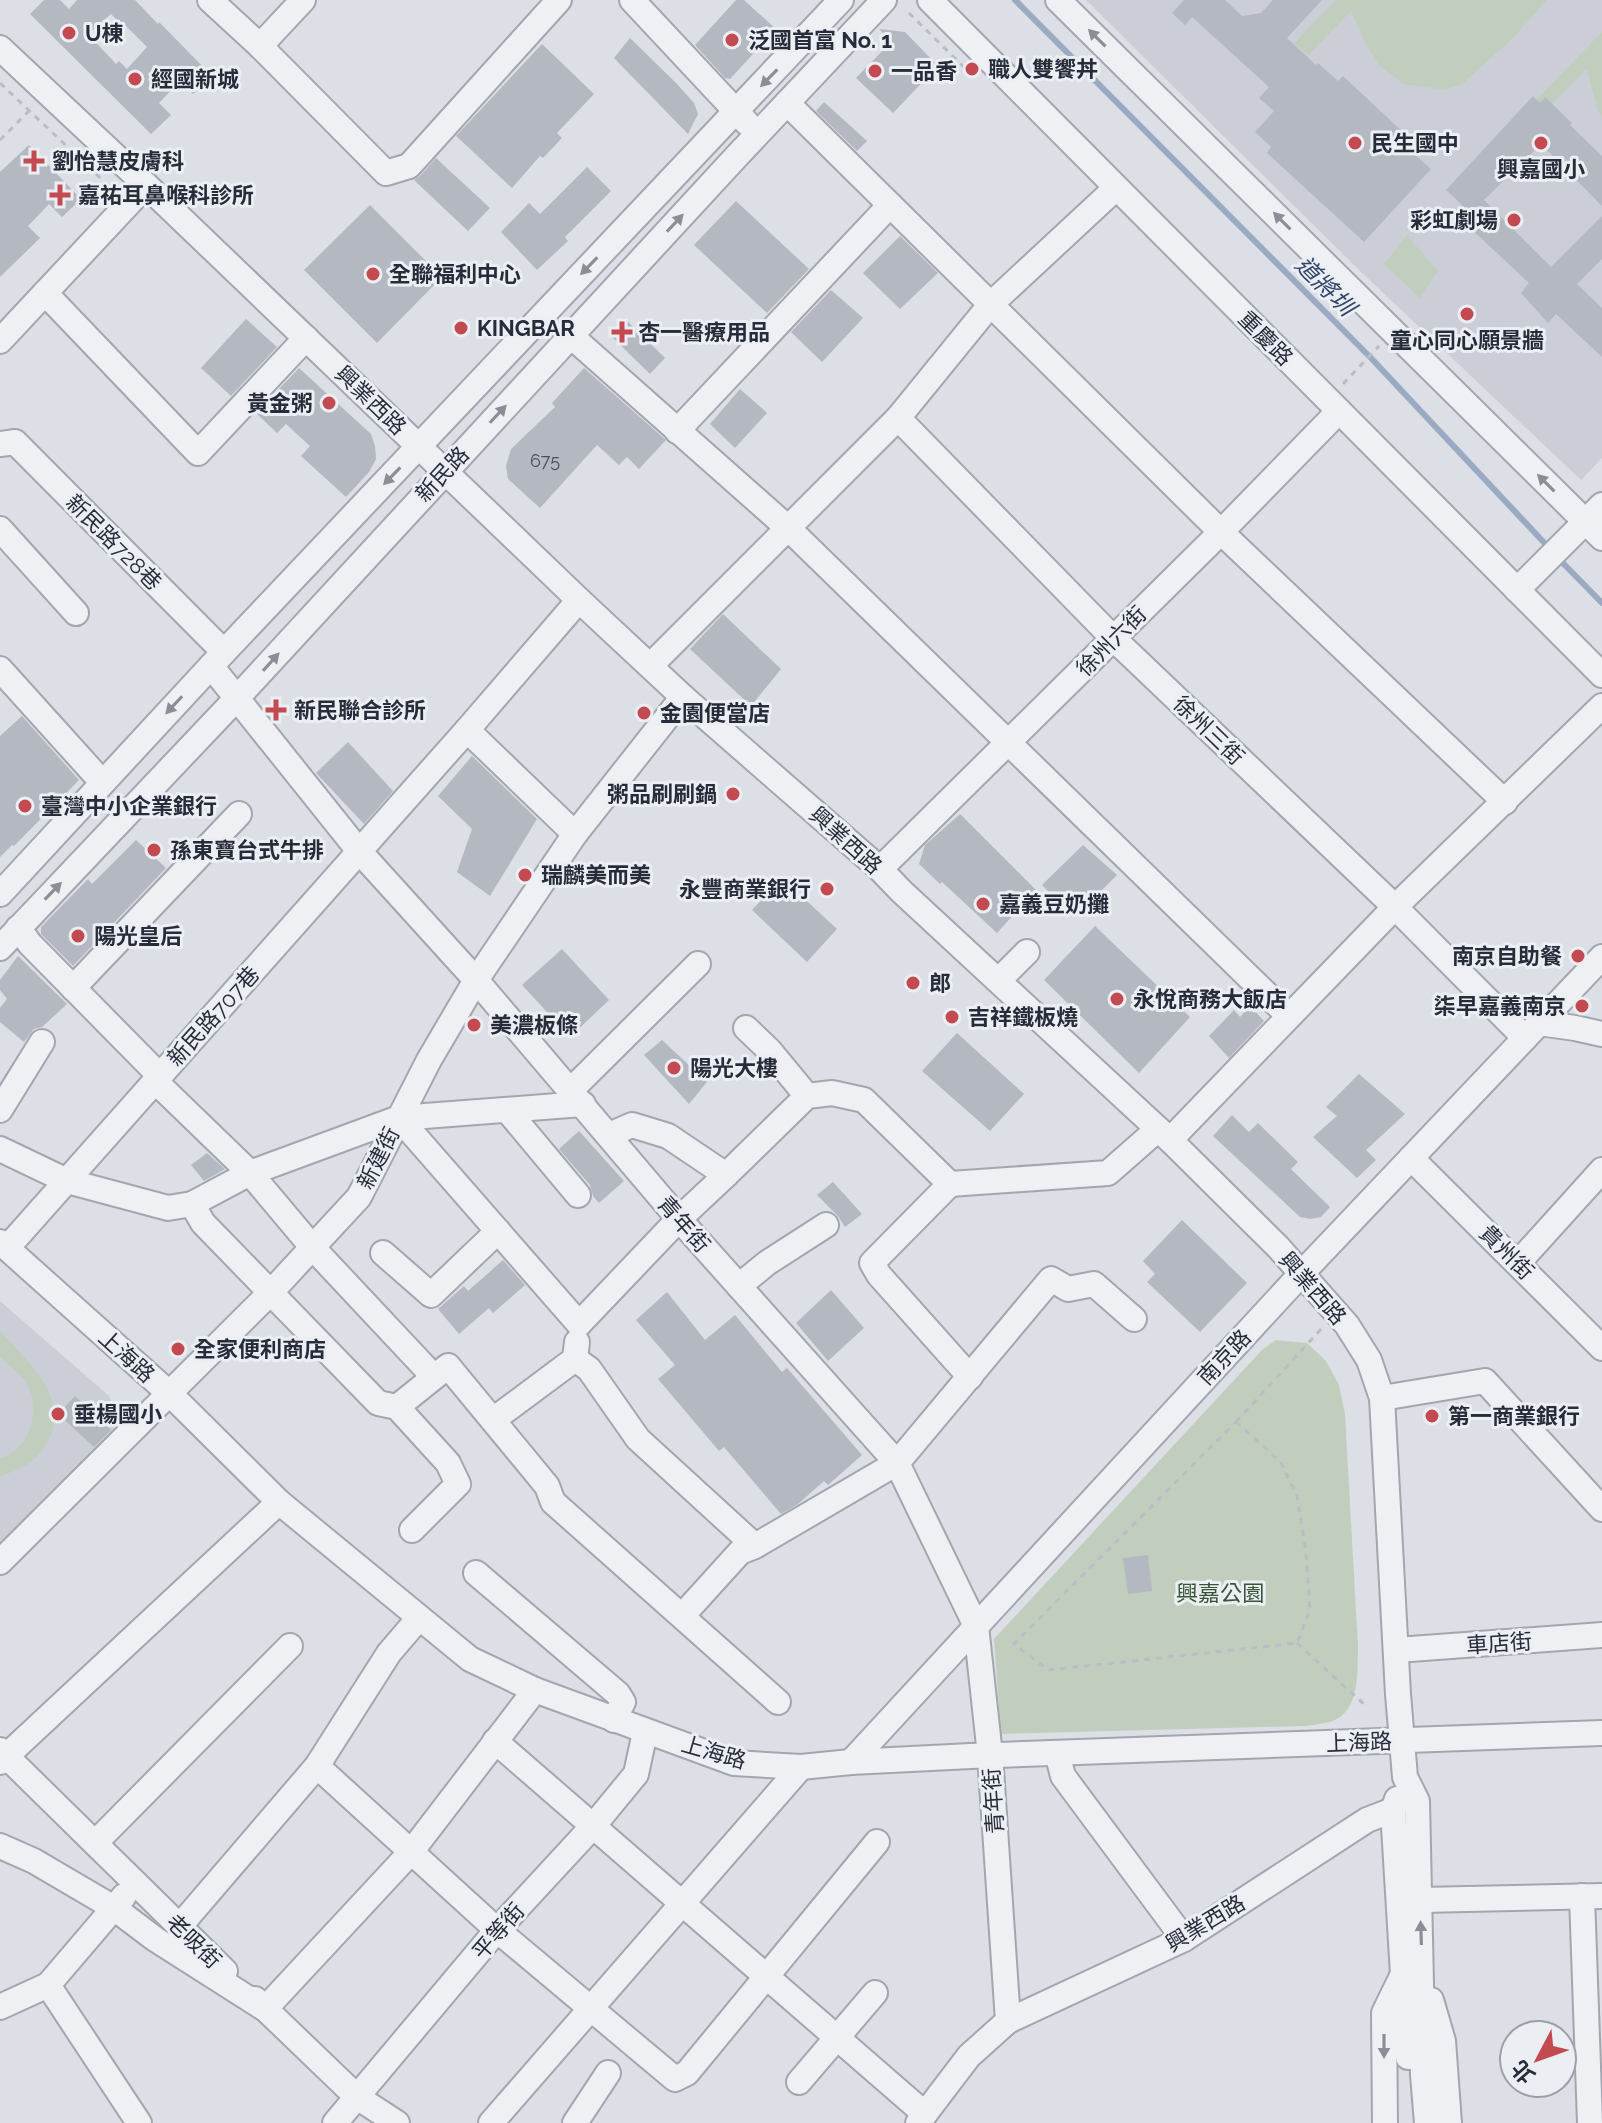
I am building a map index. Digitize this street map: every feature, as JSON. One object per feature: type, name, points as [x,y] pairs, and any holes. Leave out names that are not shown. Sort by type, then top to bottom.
[{"type":"street","points":[[210,0],[386,173],[409,166],[559,0]]},
{"type":"street","points":[[260,46],[303,0]]},
{"type":"street","points":[[632,0],[758,133]]},
{"type":"street","name":"新民路","points":[[0,894],[217,659],[841,0]]},
{"type":"street","name":"新民路","points":[[0,948],[237,698],[884,0]]},
{"type":"street","name":"重慶路","points":[[930,0],[1602,675]]},
{"type":"street","points":[[1058,0],[1590,525],[1517,590]]},
{"type":"street","name":"興業西路","points":[[0,48],[579,600],[683,697],[880,869],[1164,1134],[1302,1273],[1347,1325],[1369,1360],[1382,1398],[1405,1777],[1417,1801],[1420,1900],[1412,1971],[1412,2123]]},
{"type":"street","points":[[787,103],[1221,532],[1505,802]]},
{"type":"street","points":[[0,341],[146,185]]},
{"type":"street","points":[[651,665],[898,418],[990,305],[1116,188]]},
{"type":"street","points":[[677,431],[890,205]]},
{"type":"street","points":[[45,293],[198,453],[306,338]]},
{"type":"street","points":[[571,336],[788,528],[1289,1016]]},
{"type":"street","name":"徐州六街","points":[[880,869],[1114,639],[1339,411]]},
{"type":"street","name":"徐州三街","points":[[898,418],[1114,639],[1395,907],[1532,1031]]},
{"type":"street","name":"新民路728巷","points":[[0,444],[15,442],[217,659]]},
{"type":"street","points":[[0,529],[76,613]]},
{"type":"street","name":"新民路707巷","points":[[4,1245],[67,1181],[579,600]]},
{"type":"street","points":[[217,659],[237,698],[359,851],[476,980]]},
{"type":"street","points":[[0,669],[102,782]]},
{"type":"street","name":"新建街","points":[[0,1562],[271,1292],[359,1197],[429,1060],[476,980],[575,834],[683,697]]},
{"type":"street","points":[[970,1377],[879,1275],[872,1263],[950,1184],[1108,1173],[1164,1134],[1289,1016],[1395,907],[1602,706]]},
{"type":"street","points":[[467,730],[575,834]]},
{"type":"street","points":[[73,988],[239,814]]},
{"type":"street","points":[[18,928],[157,1079],[250,1173],[313,1248],[493,1420],[547,1486],[553,1502],[778,1702]]},
{"type":"street","points":[[999,980],[1027,952]]},
{"type":"street","name":"南京路","points":[[851,1762],[1302,1273],[1602,957]]},
{"type":"street","points":[[0,1149],[67,1181],[168,1208],[192,1204],[250,1173],[399,1118],[507,1110],[577,1097],[698,964]]},
{"type":"street","name":"青年街","points":[[476,980],[679,1219],[897,1463],[976,1626],[990,1755],[1008,2021]]},
{"type":"street","points":[[746,1028],[769,1050],[807,1096]]},
{"type":"street","points":[[1532,1031],[1575,1028],[1602,1034]]},
{"type":"street","points":[[0,1110],[42,1042]]},
{"type":"street","points":[[493,1420],[575,1359],[579,1324],[679,1219],[807,1096],[832,1093],[864,1100],[950,1184]]},
{"type":"street","points":[[507,1110],[578,1195]]},
{"type":"street","points":[[399,1118],[579,1324]]},
{"type":"street","points":[[609,1135],[632,1125],[668,1136],[726,1175]]},
{"type":"street","name":"貴州街","points":[[1411,1158],[1602,1348]]},
{"type":"street","points":[[1518,1263],[1602,1170]]},
{"type":"street","points":[[192,1204],[203,1223],[378,1403],[397,1407],[448,1463],[458,1484],[412,1530]]},
{"type":"street","points":[[739,1286],[767,1263],[826,1225]]},
{"type":"street","points":[[383,1253],[431,1295],[498,1231]]},
{"type":"street","name":"上海路","points":[[4,1245],[170,1394],[279,1502],[470,1659],[535,1690],[734,1763],[801,1767],[990,1755],[1602,1733]]},
{"type":"street","points":[[682,1616],[740,1552],[897,1463],[1051,1279],[1068,1289],[1094,1284],[1134,1319]]},
{"type":"street","points":[[575,1359],[589,1369],[638,1439],[755,1546]]},
{"type":"street","points":[[397,1407],[441,1372]]},
{"type":"street","points":[[1382,1398],[1485,1381],[1602,1509]]},
{"type":"street","points":[[2,1756],[279,1502]]},
{"type":"street","points":[[476,1573],[618,1694],[623,1702],[614,1720]]},
{"type":"street","points":[[179,1927],[317,1766],[389,1653],[419,1618]]},
{"type":"street","name":"車店街","points":[[1397,1650],[1602,1635]]},
{"type":"street","points":[[95,1843],[290,1646]]},
{"type":"street","points":[[0,1846],[34,1861],[114,1908],[155,1939],[265,2009],[411,1852],[535,1690]]},
{"type":"street","name":"平等街","points":[[335,2123],[497,1930],[594,1825],[636,1774],[645,1732]]},
{"type":"street","points":[[495,1741],[838,2039],[921,2119],[969,2056],[1008,2021]]},
{"type":"street","points":[[1057,1753],[1063,1776],[1184,1939]]},
{"type":"street","name":"老吸街","points":[[2,1756],[357,2097],[397,2123]]},
{"type":"street","points":[[317,1766],[497,1930],[675,2079],[687,2073],[877,1842]]},
{"type":"street","points":[[491,2123],[801,1767]]},
{"type":"street","name":"興業西路","points":[[1405,1777],[1393,1810],[1427,2123]]},
{"type":"street","name":"興業西路","points":[[1008,2021],[1184,1939],[1367,1820],[1393,1810]]},
{"type":"street","points":[[0,2007],[48,1985],[135,1884]]},
{"type":"street","points":[[1420,1900],[1592,1896],[1590,2123]]},
{"type":"street","name":"興業西路","points":[[1385,2123],[1384,2013],[1412,1971]]},
{"type":"street","name":"興業西路","points":[[1412,1971],[1443,2041],[1449,2123]]},
{"type":"street","points":[[48,1985],[139,2123]]},
{"type":"street","points":[[799,2082],[875,1993]]},
{"type":"street","points":[[575,2123],[608,2073]]},
{"type":"path","points":[[0,83],[122,199]]},
{"type":"path","points":[[0,140],[47,92]]},
{"type":"path","points":[[1351,375],[1377,348]]},
{"type":"path","points":[[1324,1327],[1236,1422],[1014,1644],[1048,1670],[1297,1643],[1367,1707]]},
{"type":"path","points":[[1236,1422],[1280,1461],[1297,1496],[1306,1552],[1310,1610],[1297,1643]]},
{"type":"shaded area","points":[[1086,0],[1602,0],[1602,458],[1581,480],[1358,269]]},
{"type":"shaded area","name":"垂楊國小","points":[[0,1301],[109,1396],[123,1431],[0,1544]]},
{"type":"green space","points":[[1336,0],[1547,0],[1512,39],[1461,85],[1444,90],[1404,84],[1381,67],[1366,45],[1351,11],[1308,56],[1294,43]]},
{"type":"green space","points":[[1602,32],[1602,116],[1598,112],[1587,69],[1546,110],[1536,100]]},
{"type":"green space","points":[[1407,235],[1438,271],[1420,298],[1384,264]]},
{"type":"green space","points":[[0,1331],[44,1383],[55,1413],[53,1429],[42,1451],[26,1465],[0,1476],[0,1459],[19,1447],[25,1438],[33,1417],[33,1406],[27,1384],[0,1357]]},
{"type":"green space","name":"興嘉公園","points":[[1276,1340],[1307,1343],[1326,1361],[1339,1385],[1345,1414],[1358,1647],[1357,1680],[1347,1710],[1330,1722],[1304,1726],[1001,1734],[994,1639],[1262,1350]]},
{"type":"building","points":[[44,0],[60,0],[69,9],[77,0],[135,0],[212,76],[193,94],[180,81],[159,103],[171,115],[151,134],[30,14]],"holes":[[[111,14],[147,47],[127,69],[119,61],[116,64],[88,34]]]},
{"type":"building","name":"泛國首富 No. 1","points":[[736,0],[744,0],[776,29],[730,79],[725,78],[695,45]]},
{"type":"building","points":[[1184,0],[1225,0],[1242,16],[1261,13],[1273,0],[1322,0],[1287,38],[1338,81],[1343,76],[1420,148],[1414,154],[1431,169],[1364,242],[1267,153],[1271,147],[1255,132],[1274,111],[1259,98],[1269,87],[1192,17],[1185,25],[1172,13]]},
{"type":"building","points":[[879,29],[905,32],[938,66],[893,113],[856,78],[892,41]]},
{"type":"building","points":[[630,38],[694,103],[698,114],[688,134],[614,58]]},
{"type":"building","points":[[542,44],[594,94],[557,133],[562,138],[543,158],[540,156],[512,188],[456,136]]},
{"type":"building","points":[[1533,96],[1540,103],[1545,97],[1602,156],[1602,206],[1541,144],[1484,200],[1551,267],[1602,216],[1602,259],[1577,284],[1602,308],[1602,357],[1556,314],[1548,323],[1521,293],[1529,283],[1454,213],[1462,205],[1446,190]]},
{"type":"building","points":[[824,102],[867,141],[857,151],[816,111]]},
{"type":"building","points":[[29,145],[81,199],[62,217],[49,204],[28,226],[40,238],[0,277],[0,172]]},
{"type":"building","points":[[436,158],[490,208],[468,231],[414,180]]},
{"type":"building","points":[[587,167],[611,191],[565,237],[568,241],[537,270],[501,232],[529,203],[540,214]]},
{"type":"building","points":[[736,201],[809,269],[767,313],[694,245]]},
{"type":"building","name":"全聯福利中心","points":[[370,205],[442,277],[377,343],[304,270]]},
{"type":"building","points":[[900,236],[938,273],[900,309],[863,273]]},
{"type":"building","points":[[831,290],[863,318],[822,362],[791,332]]},
{"type":"building","points":[[624,318],[665,358],[650,374],[609,334]]},
{"type":"building","points":[[246,319],[277,347],[231,396],[201,368]]},
{"type":"building","points":[[299,368],[371,434],[376,459],[369,472],[346,497],[301,456],[310,446],[286,424],[277,433],[256,413]]},
{"type":"building","points":[[584,368],[666,440],[639,469],[627,457],[619,465],[597,445],[540,508],[508,479],[506,466],[511,449],[555,407],[552,403]]},
{"type":"building","points":[[740,389],[767,413],[735,448],[710,424]]},
{"type":"building","points":[[723,614],[781,669],[751,706],[690,649]]},
{"type":"building","points":[[22,716],[79,780],[0,857],[0,736]]},
{"type":"building","points":[[348,742],[393,791],[364,824],[316,773]]},
{"type":"building","points":[[472,756],[537,819],[490,896],[457,872],[472,829],[438,796]]},
{"type":"building","points":[[960,814],[1036,890],[997,933],[919,864],[925,845]]},
{"type":"building","points":[[136,840],[166,868],[73,966],[41,934],[41,927],[88,879],[92,884]]},
{"type":"building","points":[[1083,845],[1117,875],[1074,918],[1042,885]]},
{"type":"building","points":[[782,878],[837,929],[807,962],[752,910]]},
{"type":"building","name":"永悅商務大飯店","points":[[1095,926],[1190,1017],[1139,1073],[1044,980]]},
{"type":"building","points":[[562,949],[609,1000],[570,1037],[522,985]]},
{"type":"building","points":[[18,956],[67,1004],[42,1027],[34,1029],[24,1042],[0,1022],[0,1008],[7,999],[0,990],[0,980]]},
{"type":"building","points":[[1250,1006],[1264,1021],[1229,1058],[1209,1036],[1234,1010],[1240,1017]]},
{"type":"building","points":[[957,1033],[1024,1094],[990,1131],[922,1071]]},
{"type":"building","name":"陽光大樓","points":[[662,1040],[707,1082],[689,1104],[644,1055]]},
{"type":"building","points":[[1359,1074],[1405,1114],[1366,1150],[1376,1160],[1357,1178],[1313,1137],[1337,1116],[1326,1107]]},
{"type":"building","points":[[1232,1115],[1249,1132],[1258,1123],[1298,1162],[1291,1169],[1330,1207],[1321,1217],[1300,1217],[1213,1136]]},
{"type":"building","points":[[579,1131],[624,1181],[599,1203],[590,1185],[559,1149]]},
{"type":"building","points":[[207,1153],[225,1169],[204,1181],[191,1165]]},
{"type":"building","points":[[833,1182],[862,1214],[845,1227],[817,1195]]},
{"type":"building","points":[[1182,1220],[1247,1283],[1200,1332],[1147,1282],[1155,1274],[1143,1261]]},
{"type":"building","points":[[503,1260],[525,1285],[493,1313],[489,1308],[459,1334],[438,1309],[464,1286],[468,1291]]},
{"type":"building","points":[[831,1290],[864,1328],[828,1361],[796,1323]]},
{"type":"building","points":[[667,1292],[705,1340],[735,1315],[782,1372],[787,1368],[862,1455],[828,1485],[824,1481],[798,1504],[781,1514],[724,1447],[719,1451],[658,1379],[675,1365],[636,1320]]},
{"type":"building","points":[[75,1396],[111,1430],[94,1447],[58,1414]]},
{"type":"building","points":[[1148,1555],[1152,1591],[1128,1594],[1123,1558]]},
{"type":"waterway","name":"道將圳","points":[[1015,0],[1371,358],[1551,550]]},
{"type":"waterway","name":"道將圳","points":[[1558,558],[1602,603]]},
{"type":"place","name":"U棟","points":[[69,33]]},
{"type":"place","name":"泛國首富 No. 1","points":[[732,40]]},
{"type":"place","name":"職人雙饗丼","points":[[972,69]]},
{"type":"place","name":"一品香","points":[[875,71]]},
{"type":"place","name":"經國新城","points":[[135,79]]},
{"type":"place","name":"民生國中","points":[[1355,143]]},
{"type":"place","name":"興嘉國小","points":[[1541,143]]},
{"type":"place","name":"劉怡慧皮膚科","points":[[34,161]]},
{"type":"place","name":"嘉祐耳鼻喉科診所","points":[[60,195]]},
{"type":"place","name":"彩虹劇場","points":[[1514,220]]},
{"type":"place","name":"全聯福利中心","points":[[373,274]]},
{"type":"place","name":"童心同心願景牆","points":[[1467,314]]},
{"type":"place","name":"KINGBAR","points":[[461,328]]},
{"type":"place","name":"杏一醫療用品","points":[[622,332]]},
{"type":"place","name":"黃金粥","points":[[329,403]]},
{"type":"place","name":"新民聯合診所","points":[[276,710]]},
{"type":"place","name":"金園便當店","points":[[644,713]]},
{"type":"place","name":"粥品刷刷鍋","points":[[733,794]]},
{"type":"place","name":"臺灣中小企業銀行","points":[[25,806]]},
{"type":"place","name":"孫東寶台式牛排","points":[[154,850]]},
{"type":"place","name":"瑞麟美而美","points":[[525,875]]},
{"type":"place","name":"永豐商業銀行","points":[[827,889]]},
{"type":"place","name":"嘉義豆奶攤","points":[[983,904]]},
{"type":"place","name":"陽光皇后","points":[[78,936]]},
{"type":"place","name":"南京自助餐","points":[[1578,956]]},
{"type":"place","name":"郎","points":[[913,983]]},
{"type":"place","name":"永悅商務大飯店","points":[[1117,999]]},
{"type":"place","name":"柒早嘉義南京","points":[[1582,1006]]},
{"type":"place","name":"吉祥鐵板燒","points":[[952,1017]]},
{"type":"place","name":"美濃板條","points":[[474,1025]]},
{"type":"place","name":"陽光大樓","points":[[674,1068]]},
{"type":"place","name":"全家便利商店","points":[[178,1349]]},
{"type":"place","name":"垂楊國小","points":[[58,1414]]},
{"type":"place","name":"第一商業銀行","points":[[1432,1416]]}]
